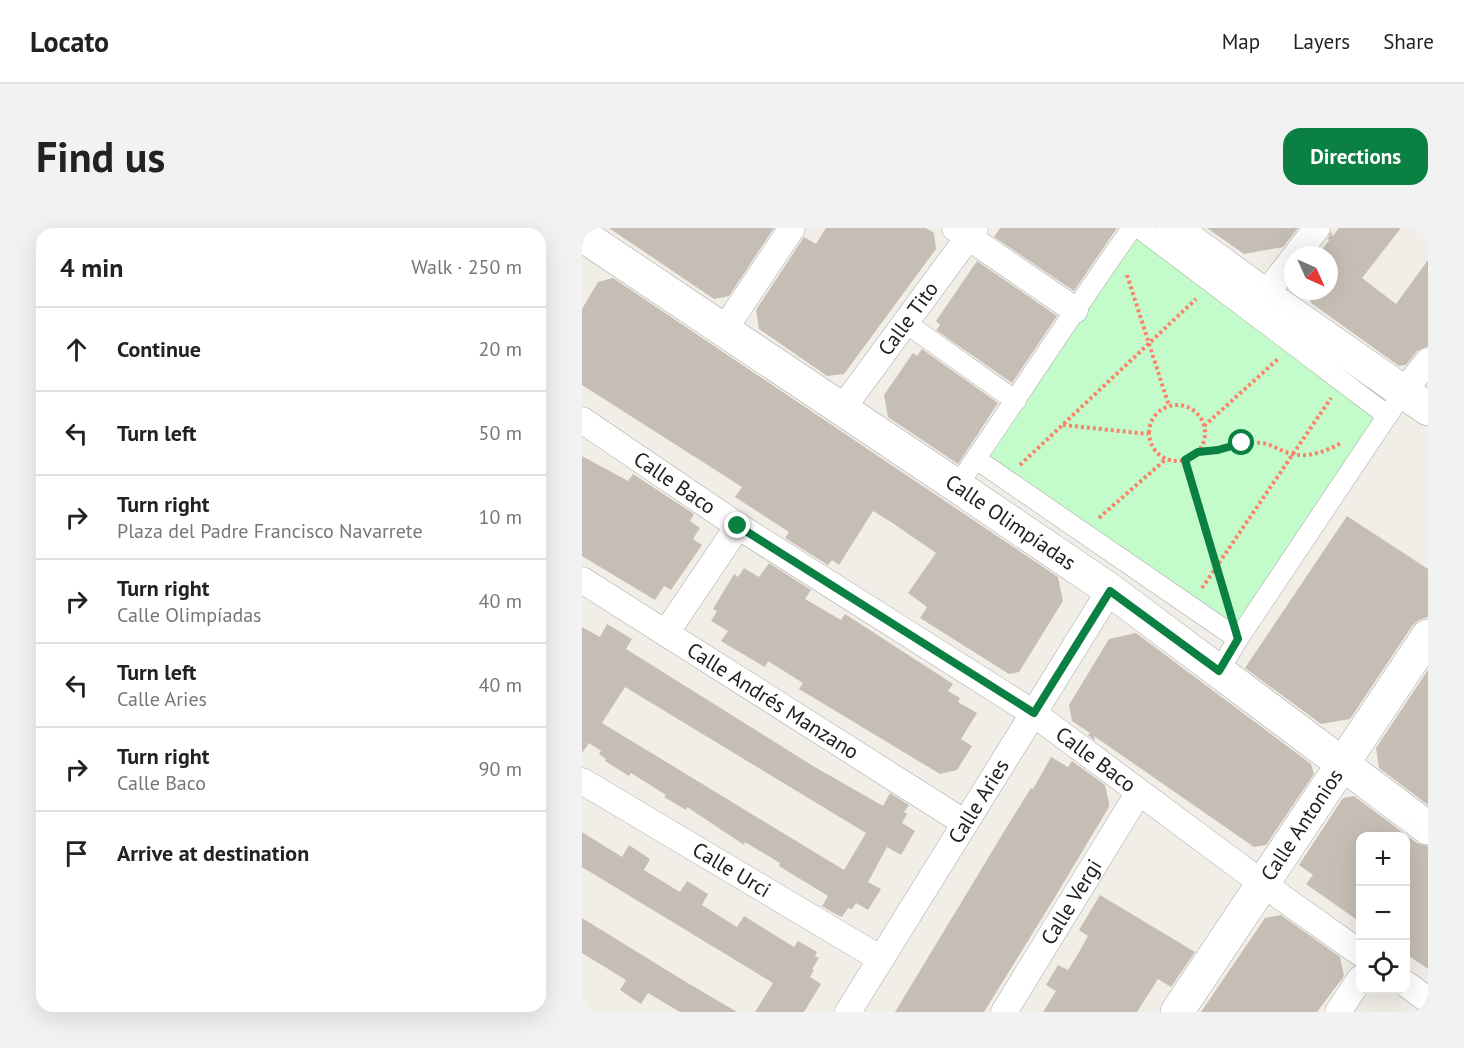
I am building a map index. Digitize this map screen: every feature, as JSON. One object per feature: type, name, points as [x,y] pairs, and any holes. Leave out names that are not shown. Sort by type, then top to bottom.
[{"type":"street","points":[[724,330],[792,228]]},
{"type":"street","points":[[957,486],[1132,228]]},
{"type":"street","points":[[1139,228],[1342,383],[1407,405]]},
{"type":"street","points":[[1173,228],[1265,295],[1407,405]]},
{"type":"street","points":[[1303,246],[1317,228]]},
{"type":"street","points":[[966,231],[1075,310]]},
{"type":"street","name":"Calle Tito","points":[[842,410],[906,323],[966,231]]},
{"type":"street","name":"Calle Olimpíadas","points":[[584,235],[1110,591],[1428,828]]},
{"type":"street","points":[[1265,295],[1284,271]]},
{"type":"street","points":[[906,323],[1016,402]]},
{"type":"street","points":[[1219,671],[1373,437],[1407,405],[1428,361]]},
{"type":"street","name":"Calle Baco","points":[[582,420],[738,526],[1034,713],[1263,884],[1356,949]]},
{"type":"street","points":[[976,459],[1238,639]]},
{"type":"street","points":[[666,633],[738,526]]},
{"type":"street","name":"Calle Andrés Manzano","points":[[582,580],[965,823]]},
{"type":"street","name":"Calle Aries","points":[[848,1012],[1110,591]]},
{"type":"street","name":"Calle Antonios","points":[[1176,1012],[1428,636]]},
{"type":"street","name":"Calle Urci","points":[[582,781],[881,959]]},
{"type":"street","name":"Calle Vergi","points":[[1004,1012],[1139,792]]},
{"type":"street","points":[[1338,1012],[1356,985]]},
{"type":"street","points":[[1410,987],[1428,1000]]},
{"type":"path","points":[[1118,248],[1169,406]]},
{"type":"path","points":[[1005,479],[1212,284]]},
{"type":"path","points":[[1204,426],[1292,346]]},
{"type":"path","points":[[1190,606],[1342,383]]},
{"type":"path","points":[[1176,404],[1187,406],[1197,412],[1204,426],[1204,443],[1198,452],[1185,460],[1178,461],[1166,459],[1157,454],[1148,434],[1150,423],[1156,413],[1176,404]]},
{"type":"path","points":[[1063,424],[1148,434]]},
{"type":"path","points":[[1198,452],[1218,450],[1242,443],[1265,443],[1293,455],[1309,455],[1328,451],[1347,439],[1360,436],[1373,437]]},
{"type":"path","points":[[1082,533],[1166,459]]},
{"type":"path","points":[[1185,460],[1238,639]]},
{"type":"green space","points":[[1132,228],[1388,416],[1238,639],[976,459]]},
{"type":"building","points":[[609,228],[774,228],[729,296],[714,299]]},
{"type":"building","points":[[826,228],[926,228],[934,233],[936,249],[844,374],[827,376],[759,329],[756,310],[804,237],[816,244]]},
{"type":"building","points":[[1000,228],[1117,228],[1074,291],[994,237]]},
{"type":"building","points":[[1207,228],[1298,228],[1283,247],[1244,254]]},
{"type":"building","points":[[1339,228],[1401,228],[1362,278],[1396,304],[1428,260],[1428,346],[1417,351],[1406,365],[1399,366],[1311,303],[1310,300],[1338,300],[1338,246],[1325,246],[1332,231],[1332,237]]},
{"type":"building","points":[[977,261],[1057,316],[1012,383],[936,330],[940,325],[936,321]]},
{"type":"building","points":[[613,278],[1058,577],[1063,601],[1019,672],[1009,674],[920,618],[927,607],[908,593],[936,553],[891,522],[873,511],[839,565],[832,560],[828,565],[785,538],[789,532],[735,497],[742,487],[582,385],[582,309],[598,282]]},
{"type":"building","points":[[922,349],[998,403],[958,464],[888,417],[884,395],[913,353],[917,356]]},
{"type":"building","points":[[582,456],[628,481],[633,474],[694,514],[690,521],[700,528],[693,539],[702,545],[671,590],[664,586],[655,600],[582,556]]},
{"type":"building","points":[[1347,516],[1428,569],[1428,617],[1412,626],[1350,719],[1321,724],[1245,668]]},
{"type":"building","points":[[769,563],[811,590],[805,599],[841,620],[845,614],[953,684],[948,691],[960,698],[958,702],[977,713],[961,739],[972,746],[957,770],[940,774],[799,689],[803,683],[768,661],[765,667],[721,641],[728,631],[711,621],[717,611],[713,609],[734,574],[738,577],[744,568],[759,577]]},
{"type":"building","points":[[607,624],[632,639],[626,649],[813,766],[883,806],[890,793],[909,805],[904,812],[907,814],[902,823],[915,831],[901,855],[887,847],[868,882],[881,889],[868,910],[856,903],[852,909],[848,908],[842,917],[830,911],[822,906],[828,896],[779,866],[780,863],[745,842],[744,845],[687,807],[686,810],[664,797],[666,795],[631,773],[629,776],[605,761],[606,759],[599,754],[601,751],[589,743],[582,753],[582,627],[600,637]],"holes":[[[625,687],[866,833],[844,870],[602,723]]]},
{"type":"building","points":[[1136,633],[1311,764],[1314,774],[1266,845],[1254,847],[1094,736],[1095,741],[1088,735],[1090,733],[1072,721],[1069,705],[1109,639]]},
{"type":"building","points":[[1428,670],[1428,805],[1379,768],[1376,748]]},
{"type":"building","points":[[1051,757],[1068,767],[1072,761],[1105,785],[1109,803],[1109,807],[1055,897],[984,1012],[895,1012],[1005,830],[1031,788],[1033,789]]},
{"type":"building","points":[[1354,796],[1402,832],[1356,832],[1356,919],[1306,884],[1313,875],[1299,865],[1343,798]]},
{"type":"building","points":[[582,832],[622,857],[629,845],[650,859],[644,870],[680,892],[687,881],[708,894],[702,905],[737,927],[744,916],[794,947],[798,941],[817,952],[815,956],[819,958],[810,977],[821,984],[804,1012],[755,1012],[773,983],[582,867]]},
{"type":"building","points":[[1410,838],[1417,843],[1428,846],[1428,969],[1410,957]]},
{"type":"building","points":[[1100,895],[1195,952],[1171,987],[1158,979],[1137,1012],[1043,1012],[1056,991],[1046,985],[1058,965],[1068,970],[1078,954],[1088,936],[1079,930]]},
{"type":"building","points":[[1281,915],[1340,957],[1344,976],[1317,1012],[1201,1012],[1265,918]]},
{"type":"building","points":[[582,918],[737,1012],[680,1012],[648,993],[641,1004],[620,990],[626,980],[582,953]]},
{"type":"route","points":[[738,526],[1034,713],[1110,591],[1219,671],[1238,639],[1185,460],[1198,452],[1218,450],[1242,443]]}]
